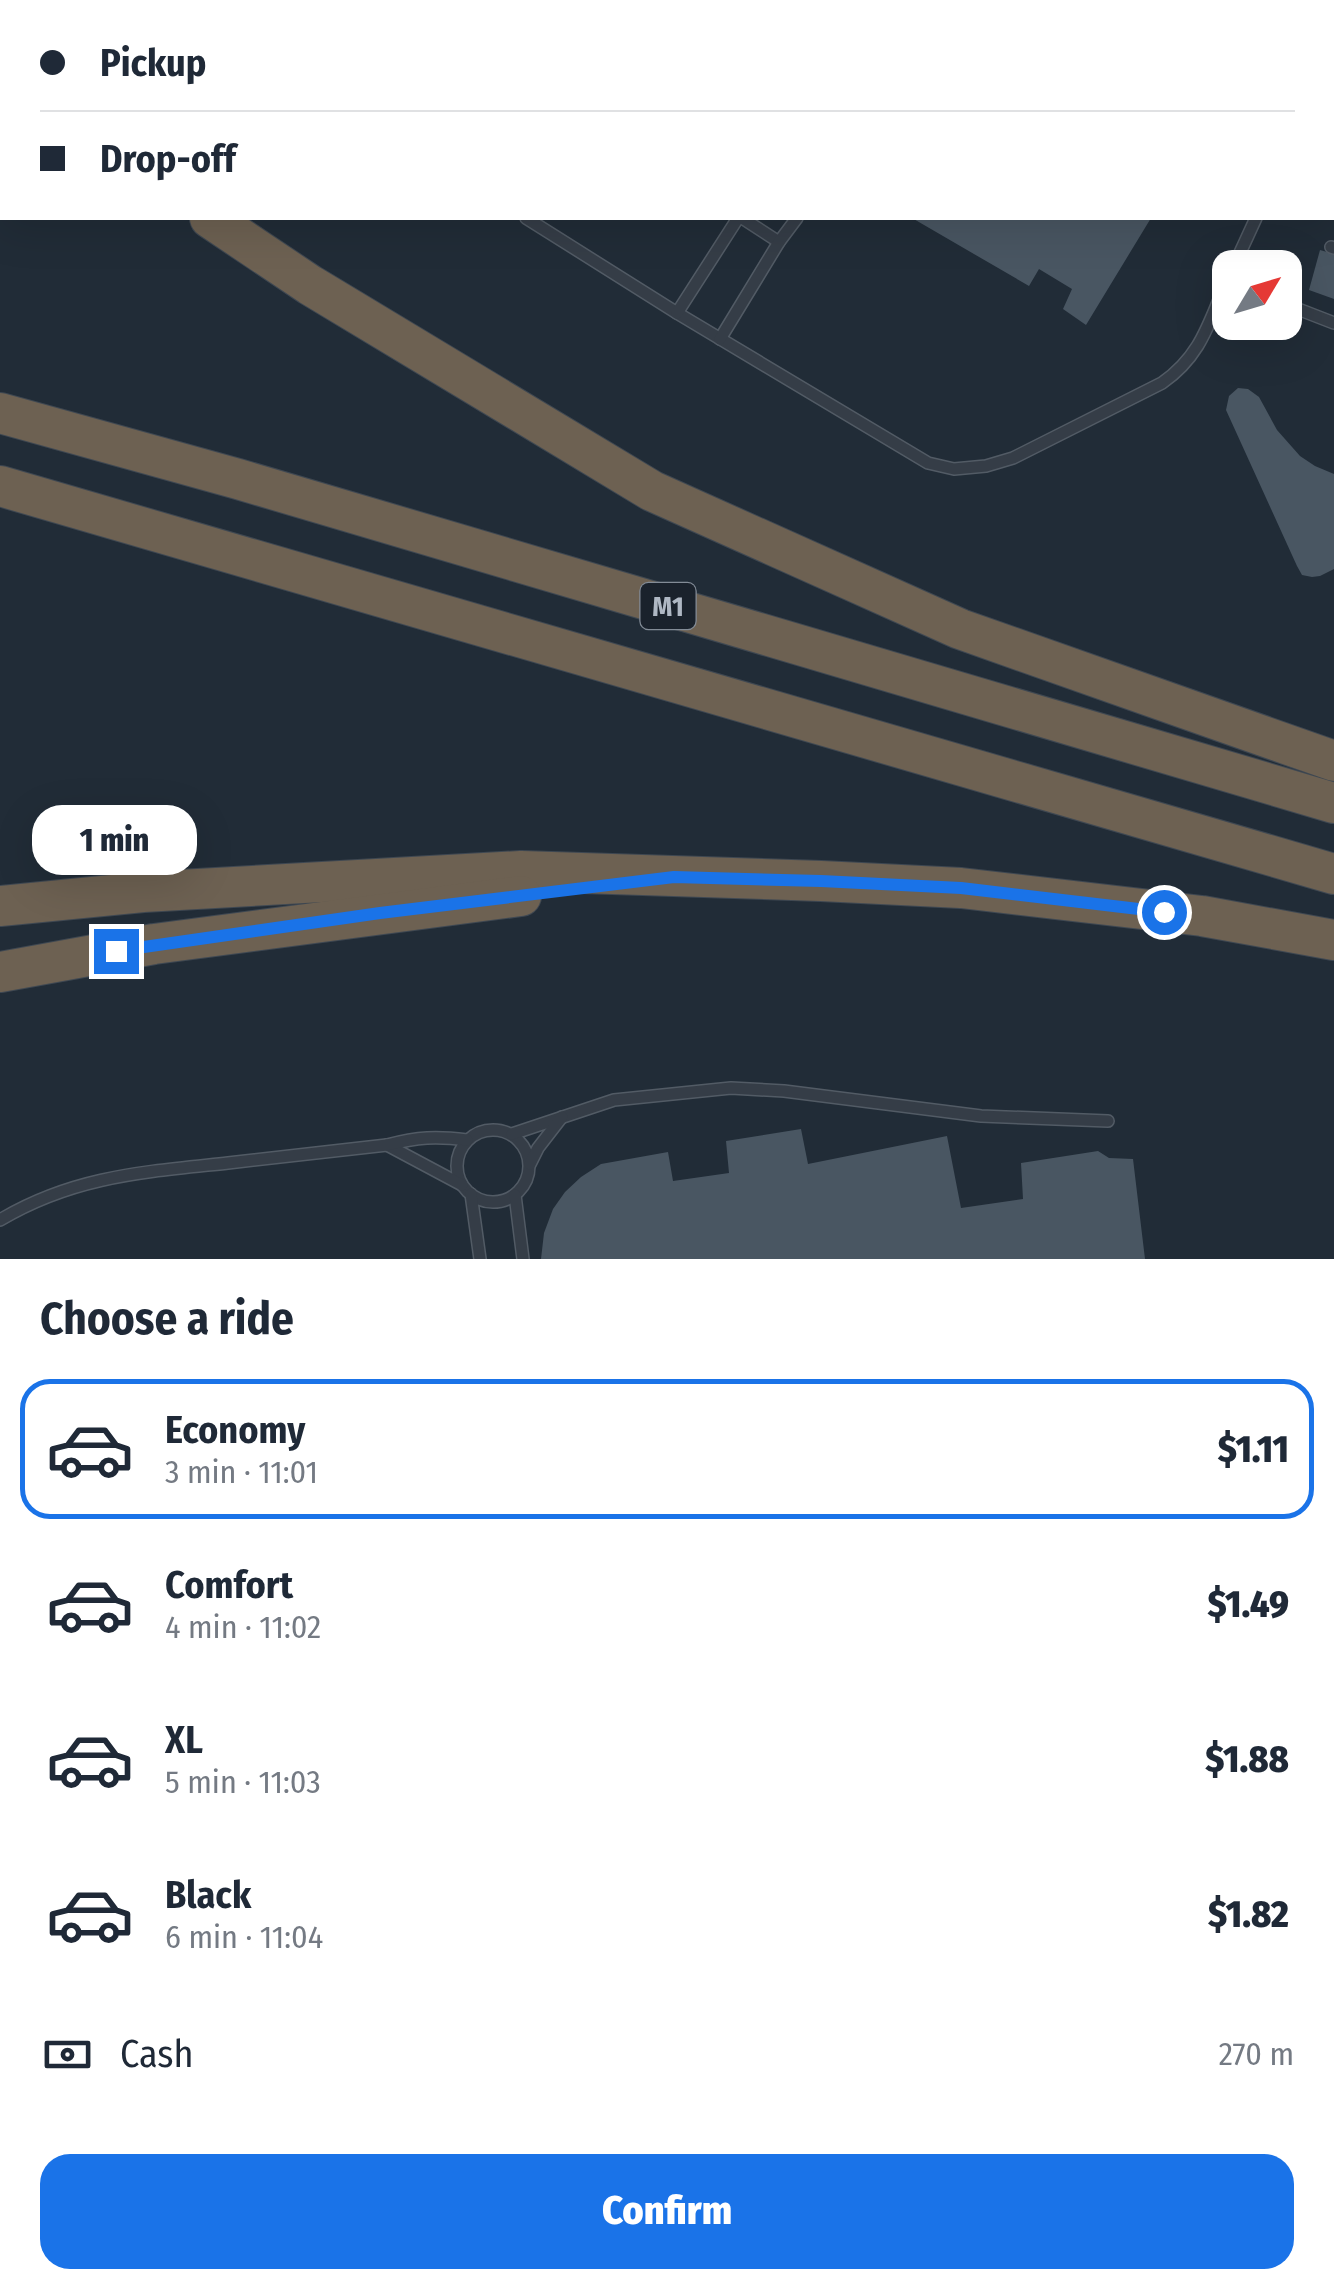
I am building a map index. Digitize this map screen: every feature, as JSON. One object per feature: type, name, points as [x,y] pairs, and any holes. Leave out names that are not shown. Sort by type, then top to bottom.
[{"type":"highway","points":[[213,220],[310,285],[652,491],[960,629],[1334,761]]},
{"type":"highway","name":"M1","points":[[0,414],[238,479],[1334,803]]},
{"type":"highway","name":"M1","points":[[0,486],[1334,874]]},
{"type":"highway","points":[[0,906],[143,892],[521,871],[961,888],[1202,916],[1334,940]]},
{"type":"highway","points":[[0,972],[154,944],[674,877]]},
{"type":"lane","points":[[529,220],[928,463],[954,469],[986,466],[1012,458],[1162,384],[1181,370],[1212,318]]},
{"type":"lane","points":[[678,313],[739,220]]},
{"type":"lane","points":[[743,220],[779,242]]},
{"type":"lane","points":[[720,338],[796,220]]},
{"type":"lane","points":[[1242,250],[1255,220]]},
{"type":"lane","points":[[1302,311],[1334,323]]},
{"type":"lane","points":[[512,1134],[614,1100],[731,1088],[981,1116],[1108,1121]]},
{"type":"lane","points":[[388,1145],[481,1200],[504,1201],[524,1186],[538,1148],[562,1117]]},
{"type":"lane","points":[[480,1259],[466,1190],[458,1174],[460,1150],[476,1133],[500,1130],[521,1142],[530,1164]]},
{"type":"lane","points":[[0,1220],[50,1194],[96,1180],[388,1145],[415,1138],[467,1140]]},
{"type":"lane","points":[[515,1195],[522,1259]]},
{"type":"building","points":[[915,220],[1150,220],[1086,325],[1063,309],[1072,289],[1039,269],[1029,286]]},
{"type":"building","points":[[1320,250],[1334,254],[1334,299],[1309,290]]},
{"type":"building","points":[[1238,388],[1248,389],[1259,397],[1277,430],[1300,456],[1334,474],[1334,569],[1320,576],[1302,575],[1226,410],[1229,396]]},
{"type":"building","points":[[801,1129],[808,1164],[947,1136],[961,1208],[1023,1199],[1021,1163],[1098,1151],[1109,1158],[1133,1159],[1145,1259],[541,1259],[544,1233],[553,1209],[581,1177],[601,1164],[668,1152],[673,1181],[729,1173],[726,1141]]},
{"type":"route","points":[[116,951],[674,877],[961,888],[1164,912]]}]
